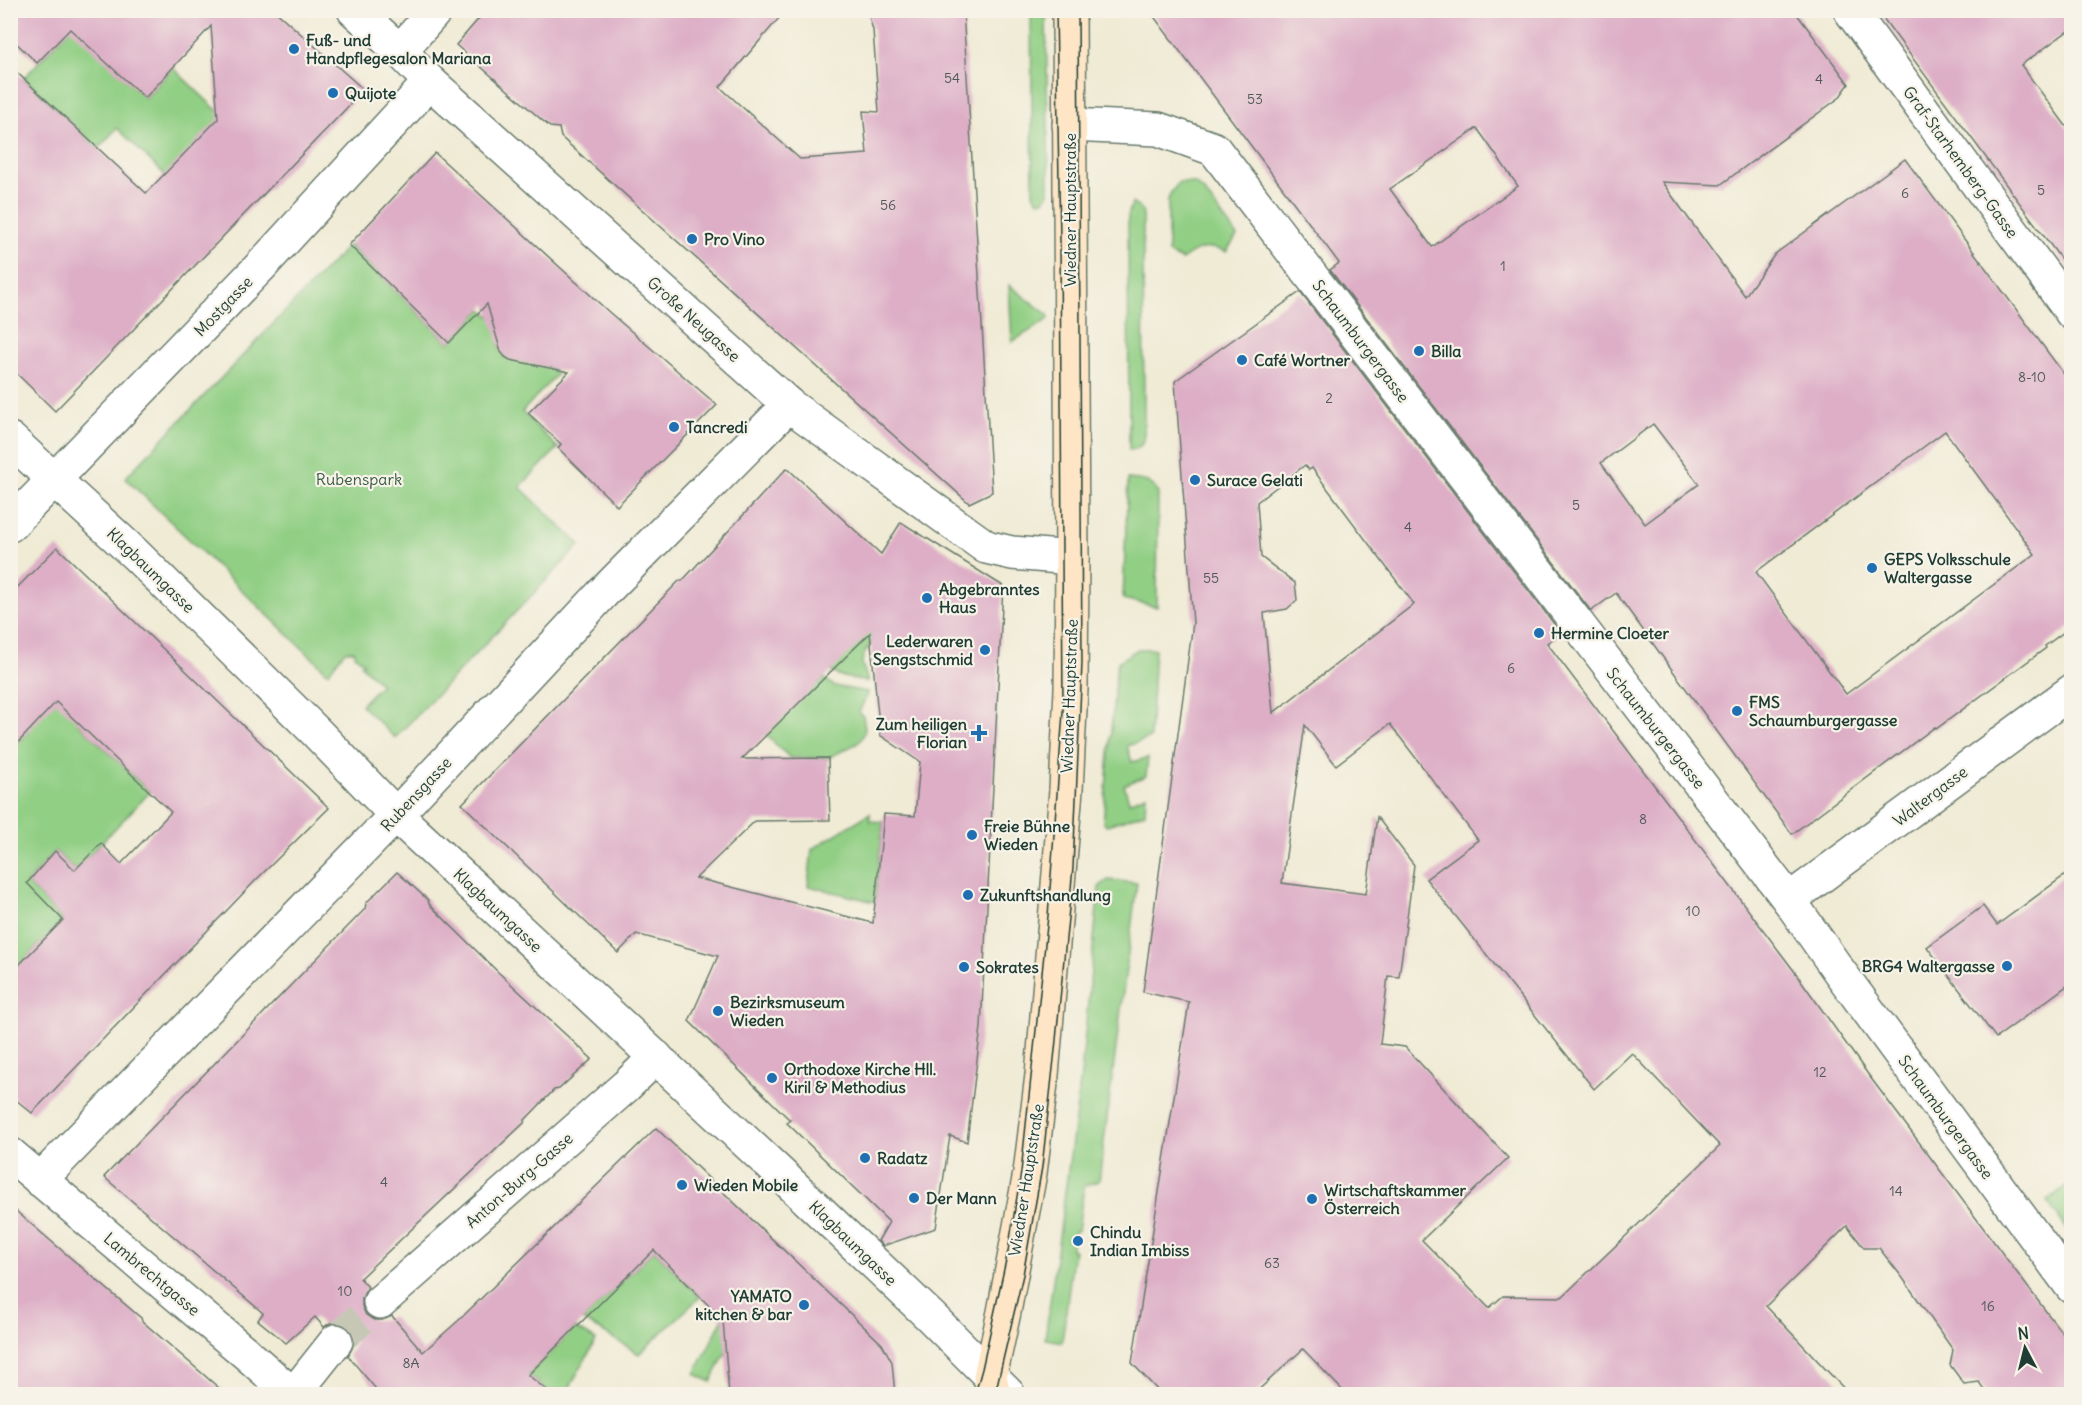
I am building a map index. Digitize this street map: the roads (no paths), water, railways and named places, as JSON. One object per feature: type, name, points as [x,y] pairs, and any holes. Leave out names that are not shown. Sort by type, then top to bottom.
[{"type":"main road","name":"Wiedner Hauptstraße","points":[[990,1390],[1030,1173],[1042,1075],[1066,790],[1071,689],[1072,558],[1069,10]]},
{"type":"street","name":"Große Neugasse","points":[[354,10],[400,51],[430,82],[789,405],[986,547],[1012,553],[1072,558]]},
{"type":"street","points":[[400,51],[436,10]]},
{"type":"street","name":"Graf-Starhemberg-Gasse","points":[[1850,10],[2072,313]]},
{"type":"street","name":"Mostgasse","points":[[10,525],[260,267],[430,82]]},
{"type":"street","name":"Schaumburgergasse","points":[[1069,125],[1158,129],[1214,149],[1789,900],[2072,1287]]},
{"type":"street","name":"Rubensgasse","points":[[40,1180],[396,815],[602,594],[789,405]]},
{"type":"street","name":"Klagbaumgasse","points":[[10,439],[135,554],[315,731],[396,815],[657,1057],[931,1317],[990,1390]]},
{"type":"street","name":"Waltergasse","points":[[1789,900],[2072,691]]},
{"type":"street","name":"Anton-Burg-Gasse","points":[[380,1302],[657,1057]]},
{"type":"street","name":"Lambrechtgasse","points":[[10,1154],[293,1395]]},
{"type":"street","points":[[293,1395],[336,1341]]},
{"type":"tunnel","points":[[336,1341],[380,1302]]},
{"type":"tram line","points":[[975,1394],[1008,1251],[1021,1172],[1048,916],[1063,712],[1056,10]]},
{"type":"tram line","points":[[995,1394],[1023,1275],[1042,1167],[1073,868],[1082,663],[1078,10]]},
{"type":"place","name":"Fuß- und Handpflegesalon Mariana","points":[[294,49]]},
{"type":"place","name":"Quijote","points":[[333,93]]},
{"type":"place","name":"Pro Vino","points":[[692,239]]},
{"type":"place","name":"Billa","points":[[1419,351]]},
{"type":"place","name":"Café Wortner","points":[[1242,360]]},
{"type":"place","name":"Tancredi","points":[[674,427]]},
{"type":"place","name":"Surace Gelati","points":[[1195,480]]},
{"type":"place","name":"GEPS Volksschule Waltergasse","points":[[1872,568]]},
{"type":"place","name":"Abgebranntes Haus","points":[[927,598]]},
{"type":"place","name":"Hermine Cloeter","points":[[1539,633]]},
{"type":"place","name":"Lederwaren Sengstschmid","points":[[985,650]]},
{"type":"place","name":"FMS Schaumburgergasse","points":[[1737,711]]},
{"type":"place","name":"Zum heiligen Florian","points":[[979,733]]},
{"type":"place","name":"Freie Bühne Wieden","points":[[972,835]]},
{"type":"place","name":"Zukunftshandlung","points":[[968,895]]},
{"type":"place","name":"BRG4 Waltergasse","points":[[2007,966]]},
{"type":"place","name":"Sokrates","points":[[964,967]]},
{"type":"place","name":"Bezirksmuseum Wieden","points":[[718,1011]]},
{"type":"place","name":"Orthodoxe Kirche Hll. Kiril & Methodius","points":[[772,1078]]},
{"type":"place","name":"Radatz","points":[[865,1158]]},
{"type":"place","name":"Wieden Mobile","points":[[682,1185]]},
{"type":"place","name":"Der Mann","points":[[914,1198]]},
{"type":"place","name":"Wirtschaftskammer Österreich","points":[[1312,1199]]},
{"type":"place","name":"Chindu Indian Imbiss","points":[[1078,1241]]},
{"type":"place","name":"YAMATO kitchen & bar","points":[[804,1305]]},
{"type":"park label","name":"Rubenspark","points":[[359,479]]}]
